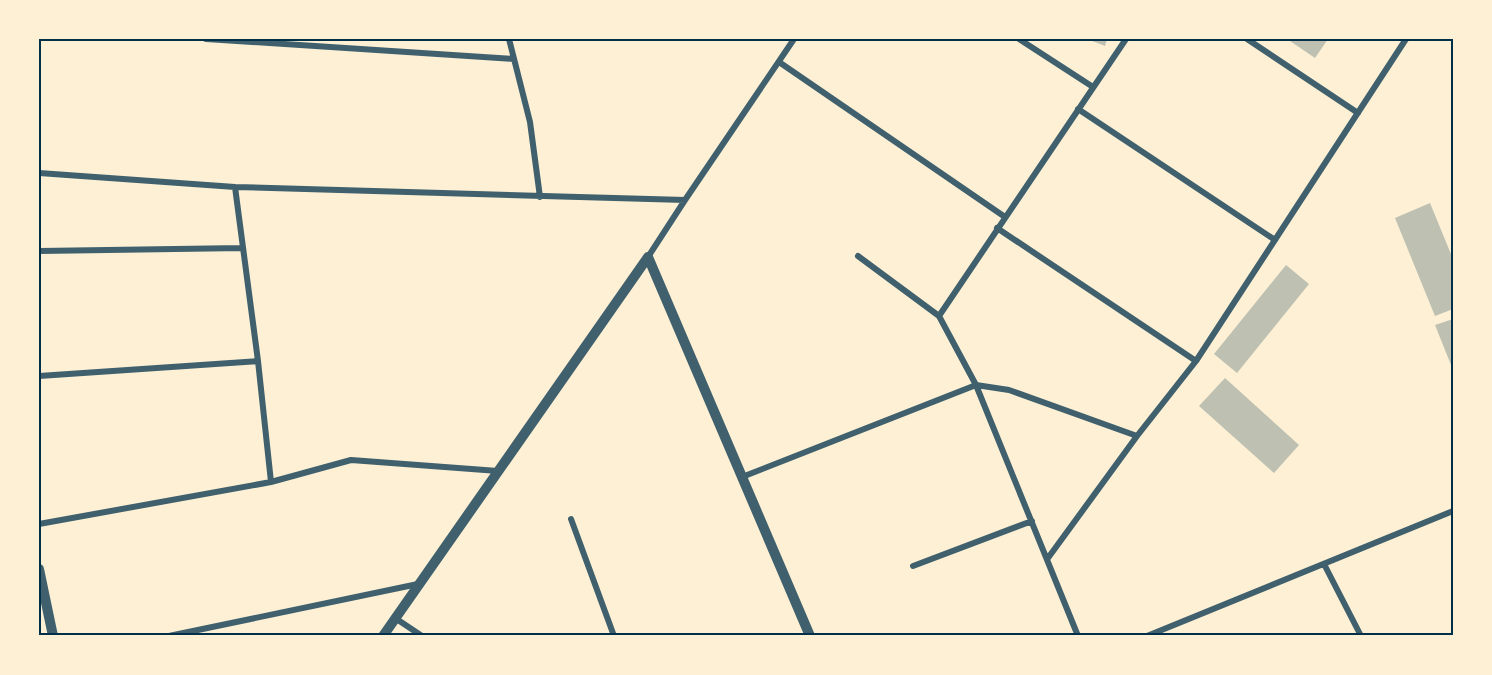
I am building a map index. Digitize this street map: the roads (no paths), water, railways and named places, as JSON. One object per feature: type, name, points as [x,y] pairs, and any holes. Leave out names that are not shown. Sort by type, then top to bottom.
[{"type":"street","points":[[206,39],[514,59]]},
{"type":"street","points":[[509,39],[530,122],[540,197]]},
{"type":"street","points":[[383,636],[648,257],[794,39]]},
{"type":"street","points":[[1019,39],[1093,87]]},
{"type":"street","points":[[939,316],[1126,39]]},
{"type":"street","points":[[1247,39],[1358,113]]},
{"type":"street","points":[[1048,558],[1137,436],[1196,361],[1406,39]]},
{"type":"street","points":[[778,62],[1005,217]]},
{"type":"street","points":[[1078,109],[1275,240]]},
{"type":"street","points":[[39,173],[235,187],[685,200]]},
{"type":"street","points":[[235,187],[258,360],[271,482]]},
{"type":"street","points":[[997,228],[1196,361]]},
{"type":"street","points":[[39,251],[243,248]]},
{"type":"street","points":[[858,256],[939,316],[976,385],[1078,636]]},
{"type":"street","points":[[648,257],[810,636]]},
{"type":"street","points":[[39,376],[258,360]]},
{"type":"street","points":[[742,477],[976,385],[1009,390],[1137,436]]},
{"type":"street","points":[[39,524],[271,482],[351,460],[498,471]]},
{"type":"street","points":[[1147,636],[1453,511]]},
{"type":"street","points":[[570,519],[614,636]]},
{"type":"street","points":[[913,566],[1032,520]]},
{"type":"street","points":[[1324,564],[1361,636]]},
{"type":"street","points":[[39,569],[43,612],[52,636]]},
{"type":"street","points":[[169,636],[418,584]]},
{"type":"street","points":[[395,618],[422,636]]}]
